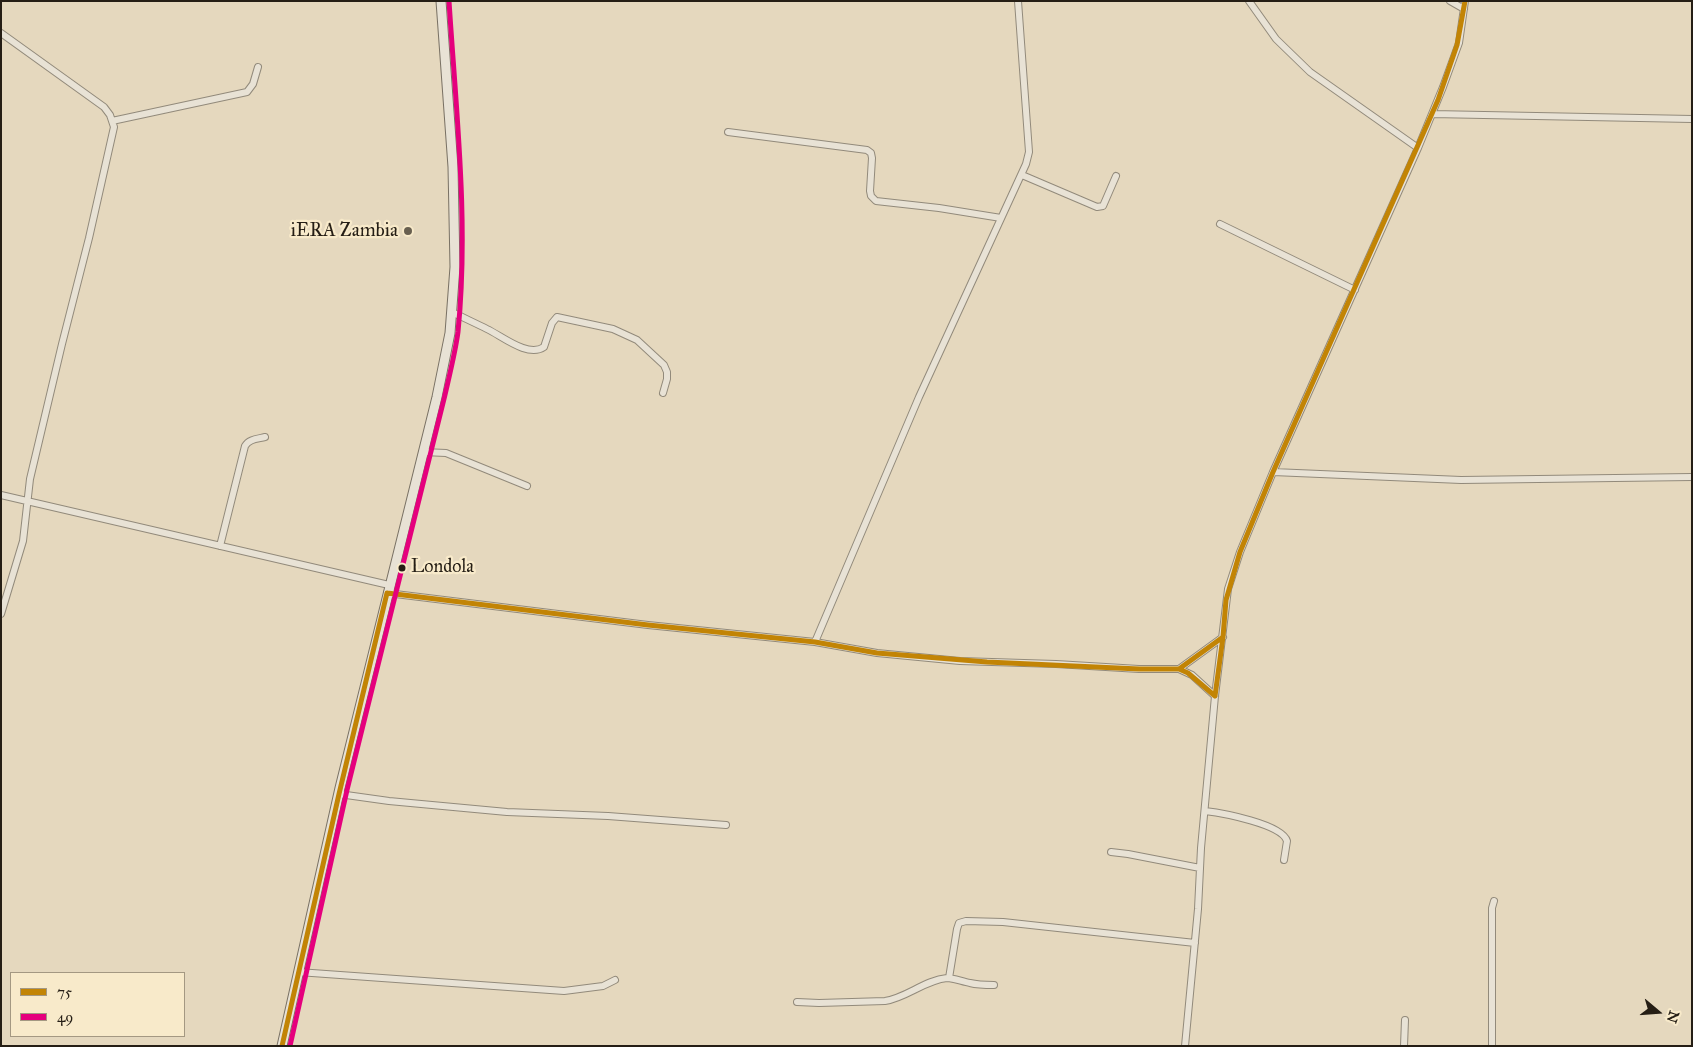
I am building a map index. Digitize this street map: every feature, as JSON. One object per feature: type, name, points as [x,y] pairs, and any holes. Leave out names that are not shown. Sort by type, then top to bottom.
[{"type":"main road","points":[[282,1046],[339,794],[447,352],[456,267],[455,217],[441,1]]},
{"type":"street","points":[[815,642],[919,397],[1022,175],[1029,152],[1018,1]]},
{"type":"street","points":[[1249,1],[1276,39],[1310,72],[1418,148]]},
{"type":"street","points":[[1450,1],[1464,9]]},
{"type":"street","points":[[1185,1046],[1215,696],[1228,589],[1240,552],[1273,472],[1418,148],[1453,63],[1459,42],[1465,1]]},
{"type":"street","points":[[1,33],[104,107],[110,115],[113,134],[39,440],[26,500],[23,541],[1,614]]},
{"type":"street","points":[[112,121],[247,92],[253,84],[258,67]]},
{"type":"street","points":[[1432,114],[1692,119]]},
{"type":"street","points":[[728,132],[867,150],[871,153],[872,158],[870,191],[871,196],[876,201],[939,208],[1001,218]]},
{"type":"street","points":[[1022,175],[1097,207],[1103,206],[1116,176]]},
{"type":"street","points":[[1220,224],[1355,290]]},
{"type":"street","points":[[452,312],[490,330],[514,345],[529,349],[539,350],[544,347],[552,323],[557,318],[593,324],[624,333],[646,347],[664,365],[667,379],[663,393]]},
{"type":"street","points":[[220,546],[245,446],[251,440],[265,438]]},
{"type":"street","points":[[423,452],[446,453],[527,486]]},
{"type":"street","points":[[1273,472],[1461,480],[1692,477]]},
{"type":"street","points":[[1,495],[220,546],[388,589],[648,625],[815,642],[877,653],[960,661],[1139,669],[1179,668],[1192,675],[1215,696]]},
{"type":"street","points":[[1179,668],[1223,637]]},
{"type":"street","points":[[339,794],[389,801],[507,812],[608,816],[726,825]]},
{"type":"street","points":[[1205,811],[1224,814],[1258,824],[1282,834],[1287,841],[1284,860]]},
{"type":"street","points":[[1111,852],[1200,868]]},
{"type":"street","points":[[1492,1046],[1492,908],[1494,901]]},
{"type":"street","points":[[949,978],[957,929],[959,923],[966,921],[1003,922],[1195,942]]},
{"type":"street","points":[[298,972],[564,991],[603,986],[615,980]]},
{"type":"street","points":[[797,1002],[893,1000],[908,991],[949,978],[981,985],[994,985]]},
{"type":"street","points":[[1404,1046],[1405,1020]]},
{"type":"transit line","name":"49","points":[[290,1046],[347,790],[457,340],[461,291],[462,208],[449,1]]},
{"type":"transit line","name":"75","points":[[1215,696],[1226,600],[1240,552],[1273,472],[1438,100],[1457,45],[1465,1]]},
{"type":"transit line","name":"75","points":[[387,593],[648,625],[815,642],[877,653],[987,662],[1179,669],[1223,637]]},
{"type":"transit line","name":"75","points":[[282,1046],[387,593]]},
{"type":"transit line","name":"75","points":[[1161,669],[1179,669],[1188,673],[1215,696]]},
{"type":"place","name":"iERA Zambia","points":[[408,231]]},
{"type":"place","name":"Londola","points":[[402,568]]}]
